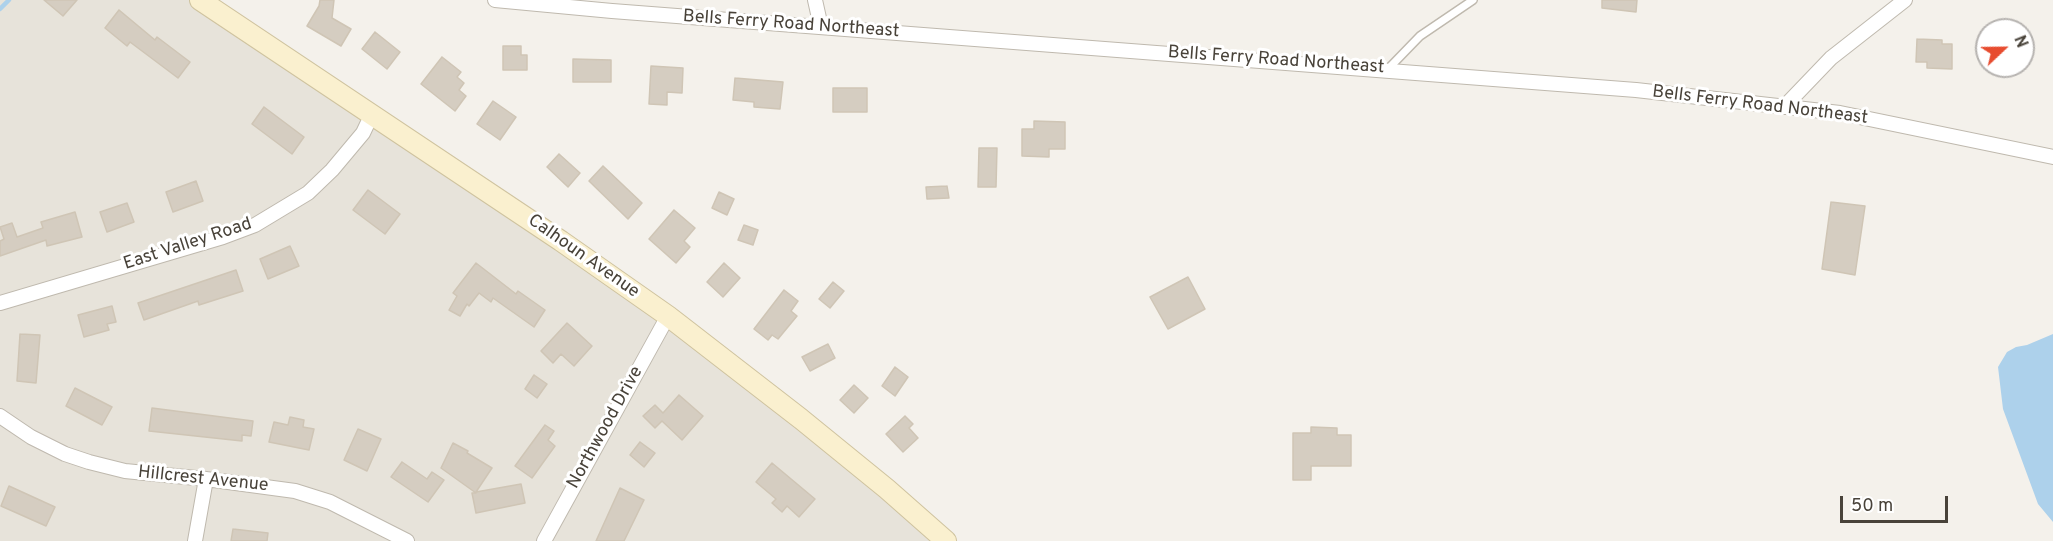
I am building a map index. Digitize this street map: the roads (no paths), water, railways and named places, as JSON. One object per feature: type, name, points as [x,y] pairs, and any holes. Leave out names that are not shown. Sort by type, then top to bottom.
[{"type":"street","name":"Calhoun Avenue","points":[[200,0],[561,241],[668,316],[801,419],[887,489],[946,541]]},
{"type":"street","name":"Bells Ferry Road Northeast","points":[[495,0],[1636,90],[1840,113],[2053,157]]},
{"type":"street","points":[[815,0],[821,27]]},
{"type":"street","points":[[1784,107],[1831,58],[1905,0]]},
{"type":"street","name":"East Valley Road","points":[[0,303],[222,237],[255,225],[308,193],[332,170],[363,133],[372,114]]},
{"type":"street","name":"Northwood Drive","points":[[544,541],[668,316]]},
{"type":"street","name":"Hillcrest Avenue","points":[[0,416],[31,437],[65,454],[89,462],[125,471],[260,485],[295,491],[330,502],[407,541]]},
{"type":"street","points":[[195,541],[206,479]]},
{"type":"lane","points":[[1388,69],[1420,36],[1473,0]]},
{"type":"water","points":[[2053,334],[2053,522],[2038,504],[2003,409],[1998,367],[2007,352]]},
{"type":"waterway","points":[[0,9],[9,0]]}]
